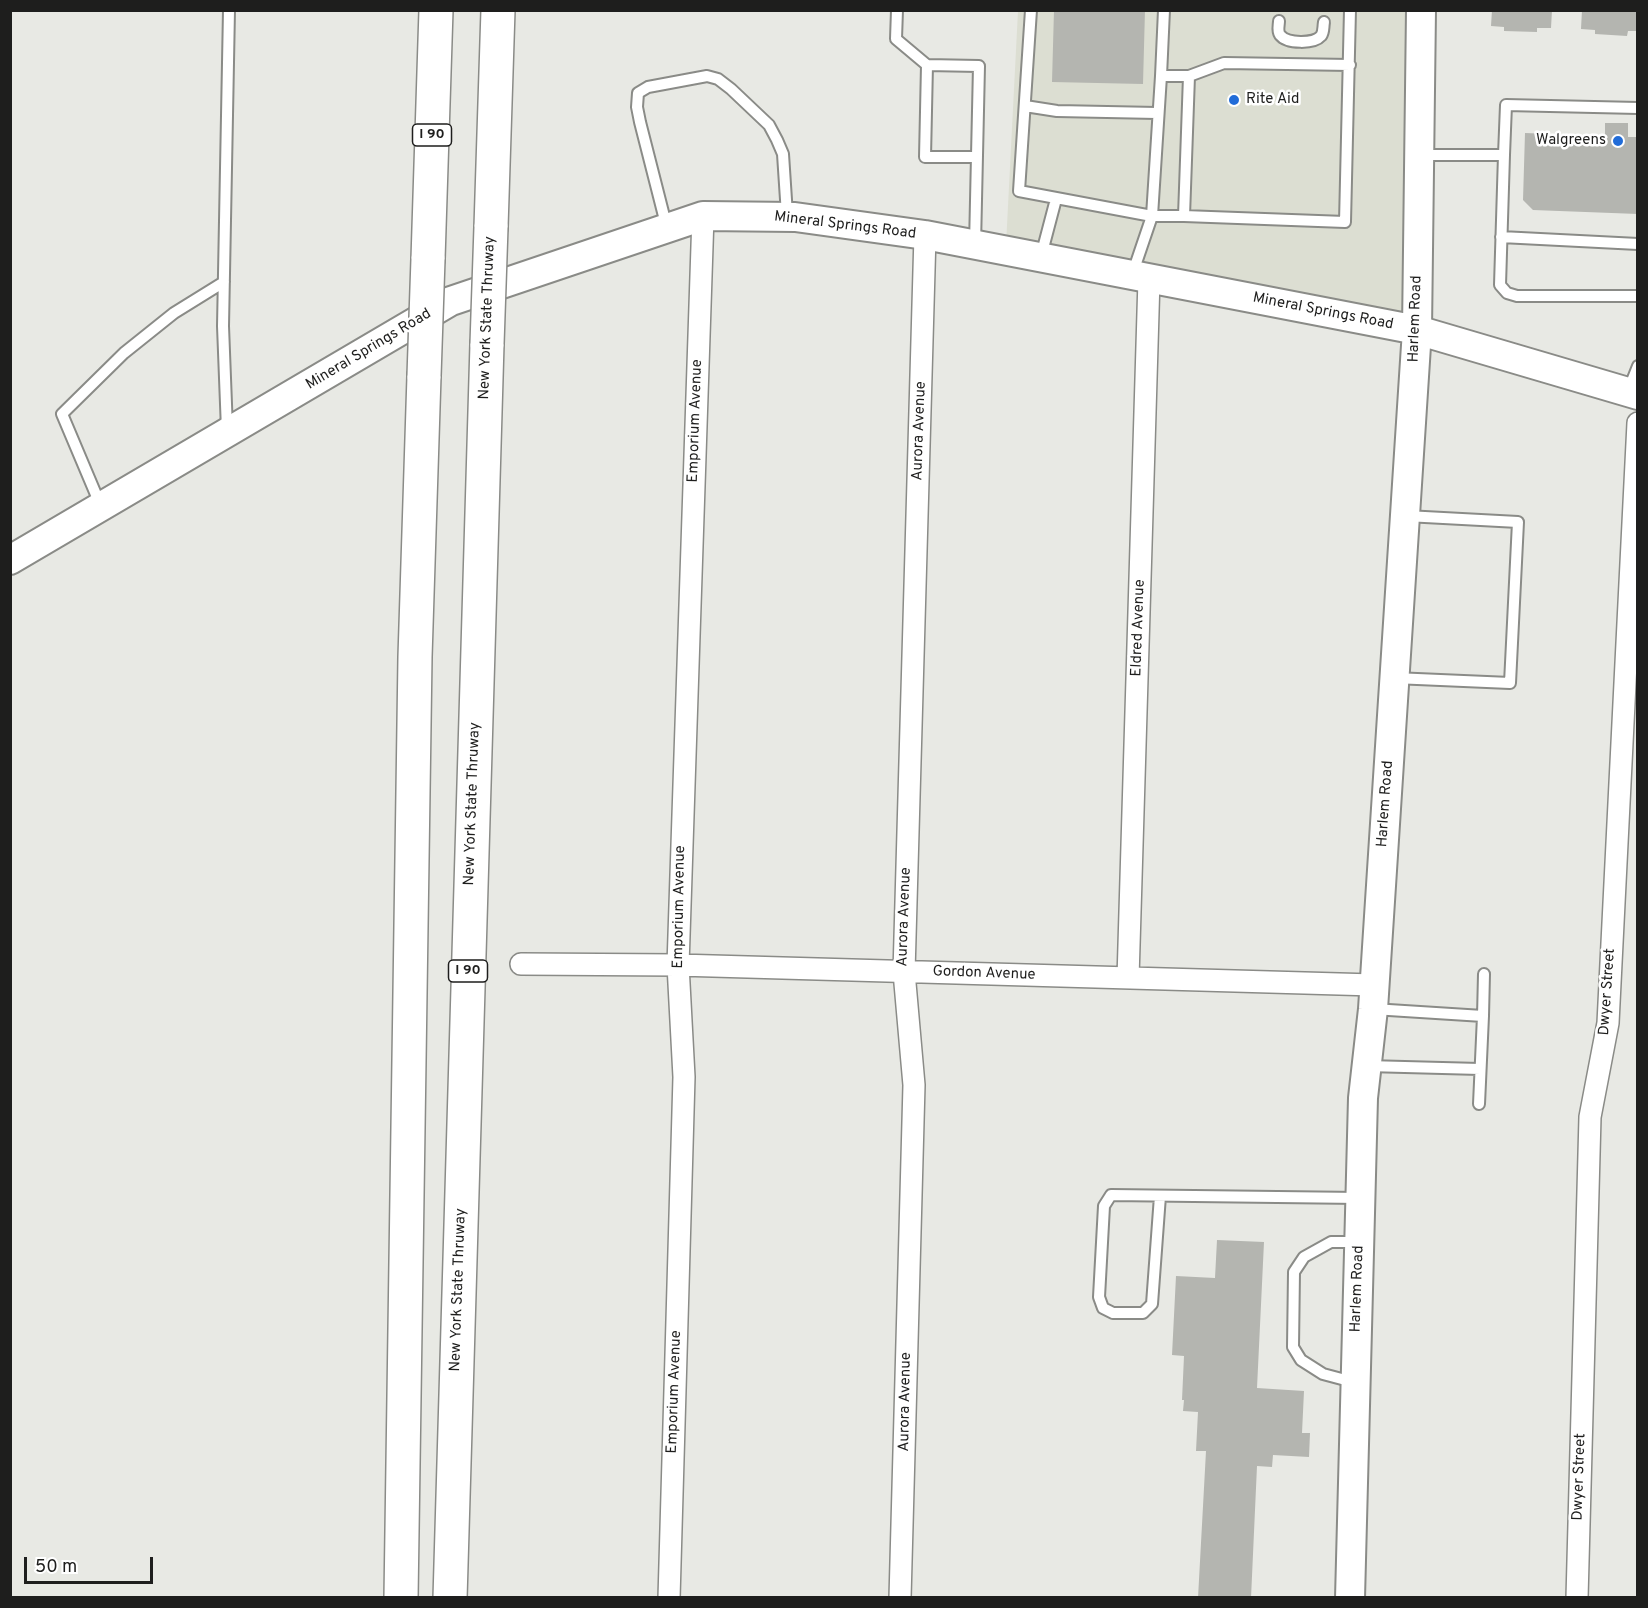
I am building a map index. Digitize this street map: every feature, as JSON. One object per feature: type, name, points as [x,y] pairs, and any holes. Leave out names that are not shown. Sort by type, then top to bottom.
[{"type":"highway","name":"I 90","points":[[401,1598],[415,657],[436,10]]},
{"type":"highway","name":"New York State Thruway","points":[[450,1598],[498,10]]},
{"type":"street","name":"Harlem Road","points":[[1350,1598],[1363,1098],[1373,997],[1417,330],[1421,10]]},
{"type":"street","name":"Mineral Springs Road","points":[[10,560],[452,302],[703,216],[787,217],[926,235],[1417,330],[1634,384]]},
{"type":"street","name":"Emporium Avenue","points":[[669,1598],[684,1077],[678,965],[703,216]]},
{"type":"street","name":"Aurora Avenue","points":[[900,1598],[914,1085],[904,972],[926,235]]},
{"type":"street","name":"Eldred Avenue","points":[[1128,978],[1140,277]]},
{"type":"street","name":"Dwyer Street","points":[[1577,1598],[1590,1117],[1608,1023],[1638,423]]},
{"type":"street","name":"Gordon Avenue","points":[[521,964],[678,965],[1128,978],[1373,997]]},
{"type":"lane","points":[[227,434],[223,326],[229,10]]},
{"type":"lane","points":[[897,10],[896,39],[927,65],[979,66],[975,245]]},
{"type":"lane","points":[[1031,10],[1020,191],[1152,216],[1345,222],[1350,10]]},
{"type":"lane","points":[[1140,277],[1152,216],[1164,10]]},
{"type":"lane","points":[[1279,21],[1281,36],[1288,40],[1313,41],[1323,34],[1324,22]]},
{"type":"lane","points":[[1161,76],[1189,76],[1224,63],[1350,66]]},
{"type":"lane","points":[[927,65],[925,157],[977,157]]},
{"type":"lane","points":[[667,228],[640,122],[637,107],[639,93],[648,87],[706,76],[718,79],[731,89],[769,125],[783,154],[787,217]]},
{"type":"lane","points":[[1184,216],[1189,76]]},
{"type":"lane","points":[[1638,108],[1506,105],[1500,285],[1507,293],[1516,296],[1638,296]]},
{"type":"lane","points":[[1025,106],[1057,111],[1157,113]]},
{"type":"lane","points":[[1419,155],[1504,155]]},
{"type":"lane","points":[[1040,258],[1056,199]]},
{"type":"lane","points":[[1501,237],[1638,244]]},
{"type":"lane","points":[[102,507],[62,414],[124,353],[174,314],[224,282]]},
{"type":"lane","points":[[1394,678],[1510,683],[1518,522],[1404,516]]},
{"type":"lane","points":[[1479,1104],[1484,974]]},
{"type":"lane","points":[[1373,997],[1483,1016]]},
{"type":"lane","points":[[1367,1066],[1480,1069]]},
{"type":"lane","points":[[1160,1196],[1152,1304],[1143,1313],[1113,1313],[1103,1308],[1099,1297],[1104,1206],[1111,1195],[1361,1198]]},
{"type":"lane","points":[[1356,1383],[1323,1374],[1301,1360],[1293,1347],[1294,1272],[1304,1257],[1331,1242],[1360,1242]]},
{"type":"shaded area","points":[[1018,11],[1418,11],[1410,323],[1006,245]]},
{"type":"building","points":[[1054,10],[1145,10],[1143,84],[1052,82]]},
{"type":"building","points":[[1492,10],[1552,10],[1551,28],[1537,28],[1537,32],[1504,31],[1504,27],[1491,26]]},
{"type":"building","points":[[1582,10],[1638,10],[1638,31],[1628,31],[1627,36],[1595,34],[1595,30],[1581,29]]},
{"type":"building","points":[[1605,123],[1628,123],[1628,137],[1638,137],[1638,214],[1533,210],[1523,200],[1525,133],[1605,136]]},
{"type":"building","points":[[1217,1240],[1264,1242],[1257,1388],[1304,1391],[1302,1433],[1310,1433],[1309,1457],[1273,1455],[1272,1467],[1257,1466],[1251,1598],[1198,1598],[1206,1451],[1196,1451],[1198,1412],[1183,1411],[1184,1356],[1172,1355],[1176,1276],[1215,1278]]},
{"type":"place","name":"Rite Aid","points":[[1234,100]]},
{"type":"place","name":"Walgreens","points":[[1618,141]]}]
